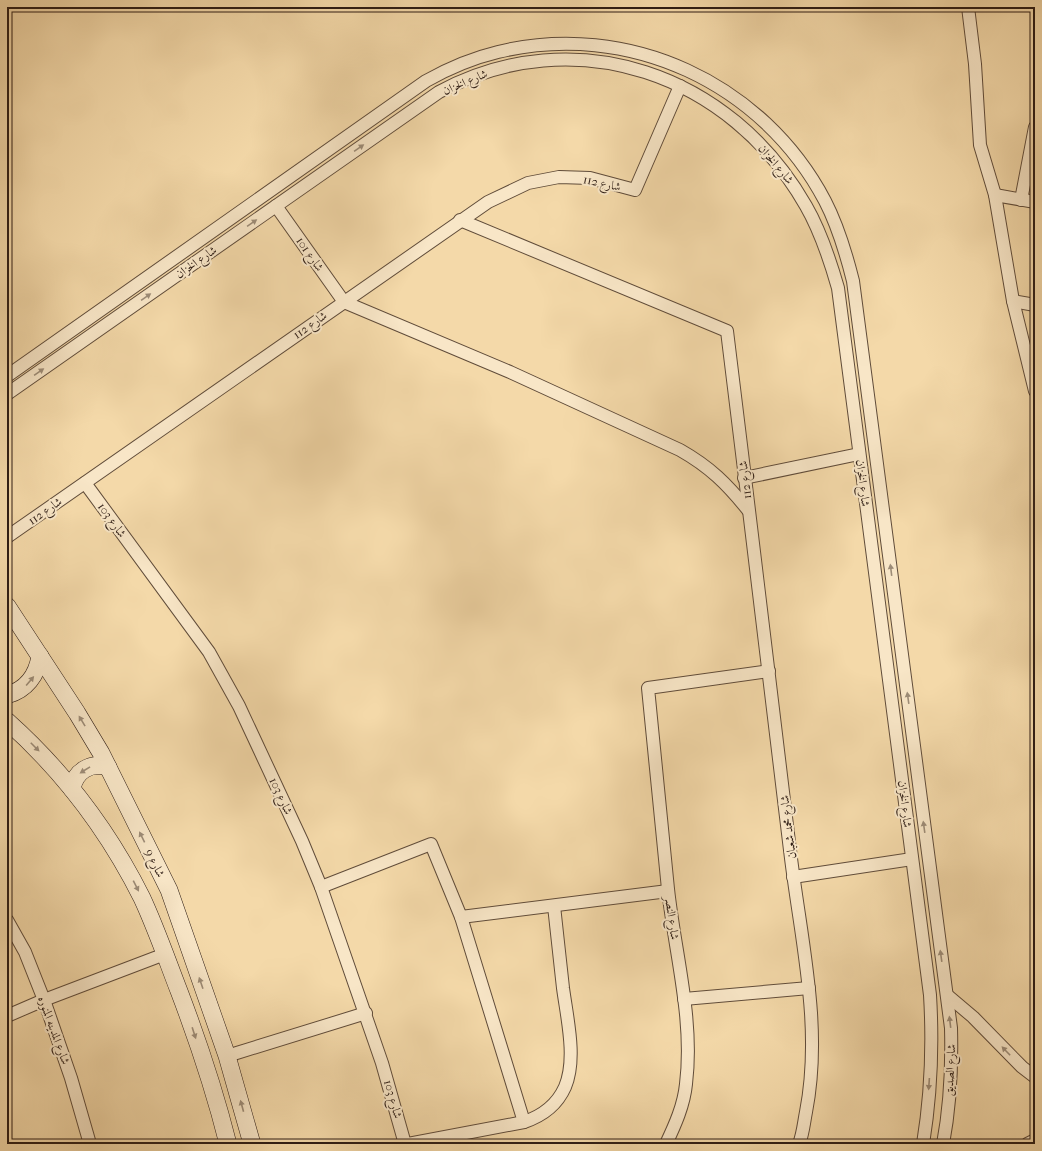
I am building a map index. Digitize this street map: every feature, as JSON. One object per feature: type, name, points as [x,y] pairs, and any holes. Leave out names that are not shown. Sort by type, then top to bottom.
[{"type":"main road","name":"شارع 9","points":[[7,606],[77,713],[108,766],[168,890],[227,1056],[252,1144]]},
{"type":"main road","points":[[7,695],[18,691],[29,682],[37,670],[40,656]]},
{"type":"main road","points":[[7,721],[43,755],[72,789],[98,823],[129,873],[165,954],[188,1015],[209,1076],[228,1144]]},
{"type":"main road","points":[[72,789],[75,778],[82,770],[97,765],[108,766]]},
{"type":"street","points":[[968,7],[975,64],[980,145],[995,195],[1013,301],[1035,391]]},
{"type":"street","name":"شارع الخزان","points":[[7,376],[426,81],[449,69],[479,57],[504,50],[536,45],[595,45],[627,50],[653,57],[672,63],[709,80],[739,100],[761,118],[790,149],[807,172],[825,202],[842,240],[853,281],[947,995]]},
{"type":"street","name":"شارع الخزان","points":[[7,394],[439,92],[470,77],[486,71],[520,63],[555,59],[590,60],[625,66],[642,71],[680,86],[719,110],[754,138],[791,182],[817,226],[838,288],[930,995],[932,1045]]},
{"type":"street","name":"شارع 112","points":[[7,537],[460,220],[488,202],[528,183],[559,178],[590,178],[635,190],[680,86]]},
{"type":"street","points":[[1021,200],[1035,127]]},
{"type":"street","points":[[995,195],[1035,202]]},
{"type":"street","name":"شارع 101","points":[[276,206],[344,302]]},
{"type":"street","name":"شارع 112","points":[[460,220],[727,331],[748,510]]},
{"type":"street","points":[[206,236],[215,249]]},
{"type":"street","points":[[1013,301],[1035,305]]},
{"type":"street","points":[[344,302],[510,372],[680,450],[700,462],[719,478],[748,510]]},
{"type":"street","points":[[744,478],[859,454]]},
{"type":"street","name":"شارع 103","points":[[85,482],[208,652],[239,706],[302,841],[321,887],[366,1013],[407,1144]]},
{"type":"street","name":"شارع محمد شعبان","points":[[748,510],[769,671],[793,877],[809,988],[812,1047],[810,1092],[799,1144]]},
{"type":"street","points":[[880,615],[896,611]]},
{"type":"street","name":"شارع النصر","points":[[666,1144],[677,1123],[686,1086],[689,1048],[684,999],[668,891],[648,688],[769,671]]},
{"type":"street","points":[[321,887],[431,844],[461,917],[524,1122]]},
{"type":"street","points":[[793,877],[912,859]]},
{"type":"street","points":[[461,917],[668,891]]},
{"type":"street","points":[[407,1144],[524,1122],[537,1117],[550,1108],[558,1099],[565,1087],[571,1060],[554,906]]},
{"type":"street","name":"شارع المدينه المنوره","points":[[7,920],[25,952],[44,1000],[71,1078],[90,1144]]},
{"type":"street","points":[[7,1016],[44,1000],[165,954]]},
{"type":"street","points":[[684,999],[809,988]]},
{"type":"street","points":[[947,995],[973,1017],[1022,1067],[1035,1077]]},
{"type":"street","name":"شارع الصديق","points":[[942,1144],[947,1115],[951,1045],[951,1028],[947,995]]},
{"type":"street","points":[[227,1056],[366,1013]]},
{"type":"street","name":"شارع الصديق","points":[[923,1144],[932,1045]]},
{"type":"street","points":[[1035,1072],[1035,1077]]},
{"type":"street","points":[[1027,1144],[1035,1140]]}]
